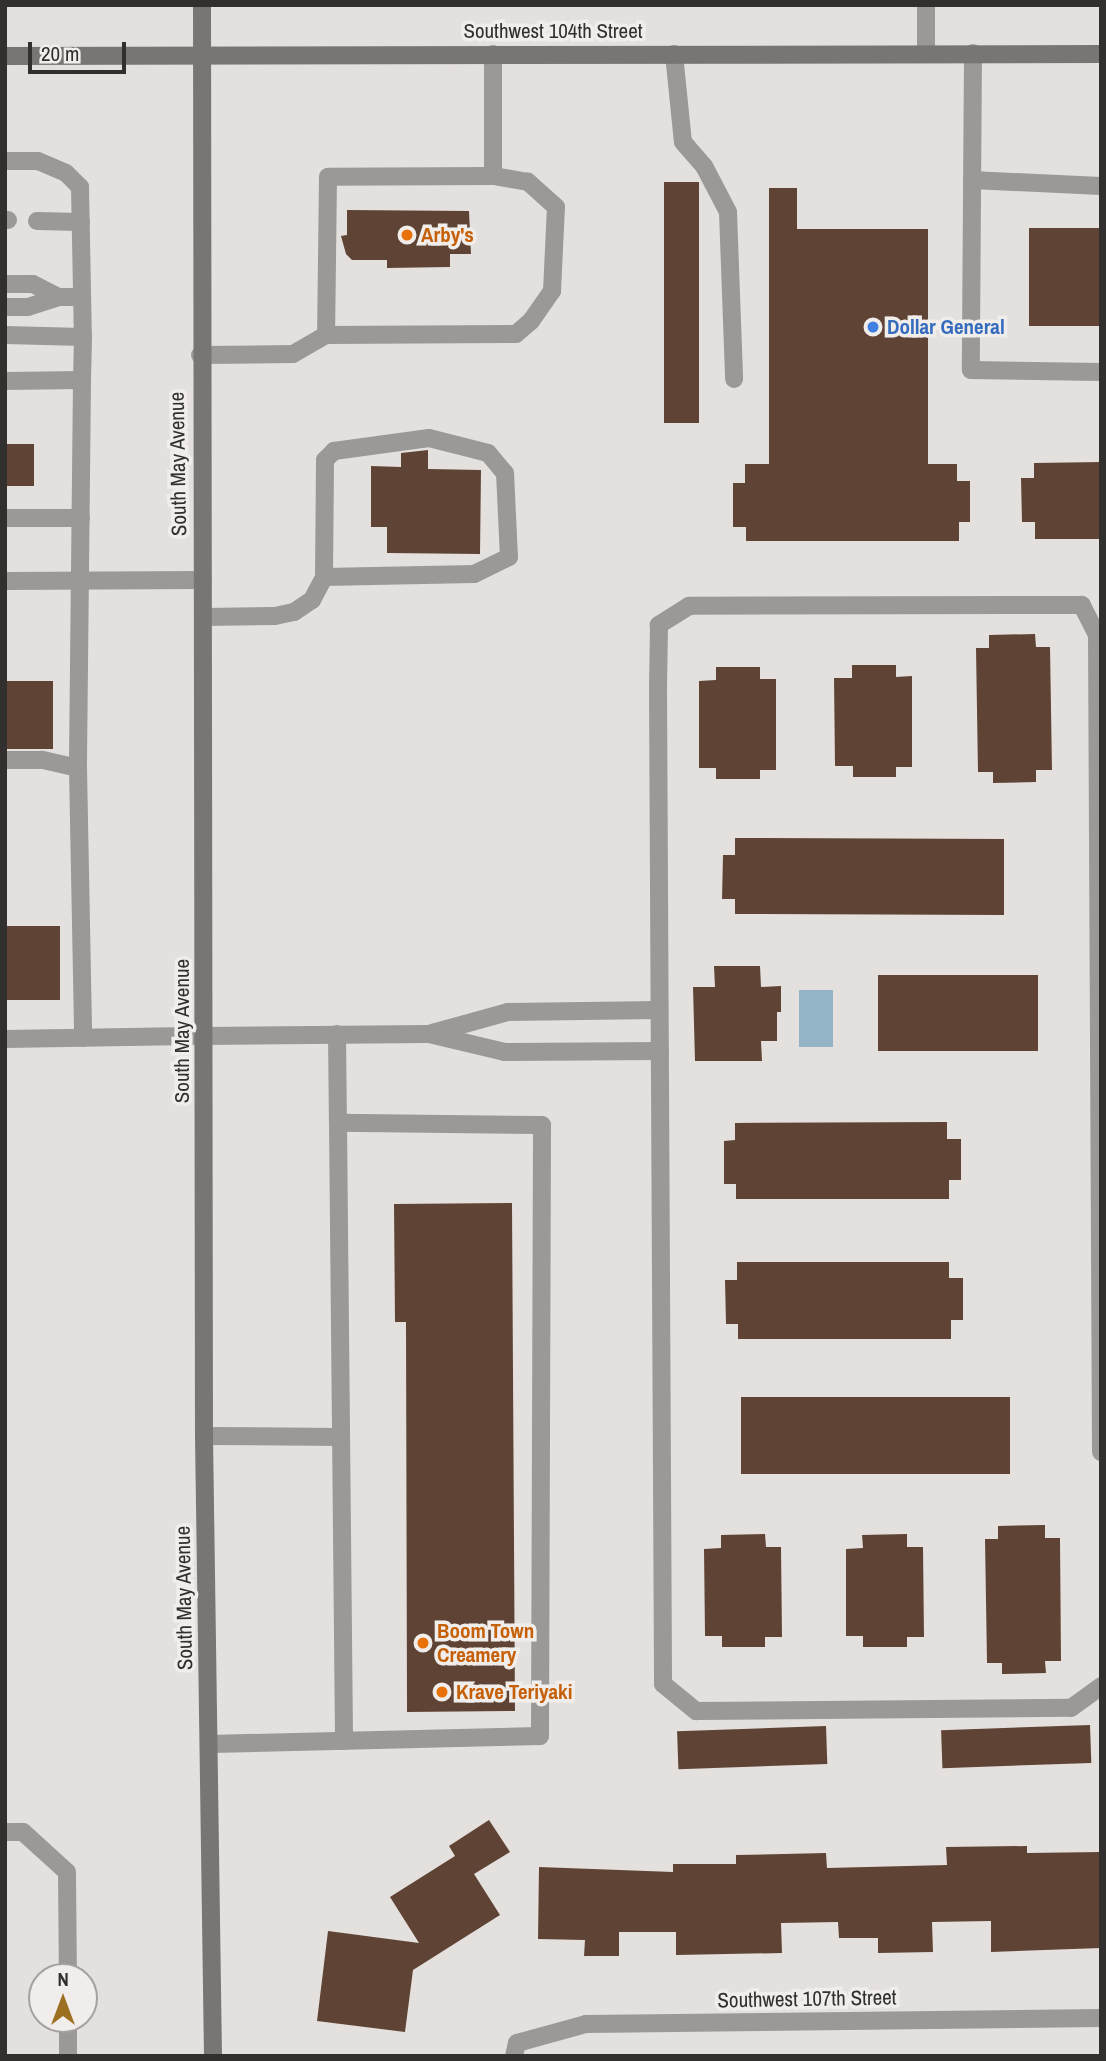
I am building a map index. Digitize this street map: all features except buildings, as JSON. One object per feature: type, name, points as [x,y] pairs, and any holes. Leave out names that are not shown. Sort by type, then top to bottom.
[{"type":"main road","name":"South May Avenue","points":[[202,5],[200,355],[205,1037],[204,1436],[213,2056]]},
{"type":"main road","name":"Southwest 104th Street","points":[[5,56],[1101,54]]},
{"type":"street","points":[[926,5],[926,53]]},
{"type":"street","points":[[973,53],[971,370],[1101,372]]},
{"type":"street","points":[[493,54],[493,176]]},
{"type":"street","points":[[674,54],[683,142],[704,166],[728,212],[734,379]]},
{"type":"street","points":[[5,161],[38,161],[65,173],[80,187],[83,337],[74,768],[83,1038]]},
{"type":"street","points":[[200,355],[293,354],[326,335],[516,334],[531,321],[552,290],[556,207],[528,182],[493,176],[328,177],[326,335]]},
{"type":"street","points":[[972,180],[1101,186]]},
{"type":"street","points":[[37,221],[81,222]]},
{"type":"street","points":[[5,284],[33,284],[58,297]]},
{"type":"street","points":[[5,307],[28,307],[58,297],[82,297]]},
{"type":"street","points":[[5,335],[83,337]]},
{"type":"street","points":[[5,381],[82,380]]},
{"type":"street","points":[[203,617],[275,616],[294,611],[312,600],[324,577],[325,460],[334,451],[429,438],[488,453],[505,473],[509,557],[474,574],[324,577]]},
{"type":"street","points":[[5,518],[81,518]]},
{"type":"street","points":[[5,581],[202,580]]},
{"type":"street","points":[[1101,1452],[1097,635],[1082,605],[690,606],[659,625],[663,1684],[696,1711],[1071,1708],[1101,1686]]},
{"type":"street","points":[[5,760],[42,760],[74,768]]},
{"type":"street","points":[[429,1034],[508,1012],[659,1010]]},
{"type":"street","points":[[337,1034],[344,1741]]},
{"type":"street","points":[[5,1039],[429,1034],[505,1052],[660,1051]]},
{"type":"street","points":[[210,1745],[540,1736],[542,1125],[338,1123]]},
{"type":"street","points":[[204,1436],[341,1437]]},
{"type":"street","points":[[5,1832],[23,1832],[67,1872],[68,1963]]},
{"type":"street","name":"Southwest 107th Street","points":[[516,2050],[586,2024],[1101,2018]]},
{"type":"street","points":[[68,2033],[68,2056]]},
{"type":"water","points":[[799,990],[833,990],[833,1047],[799,1047]]},
{"type":"place","name":"Arby's","points":[[407,235]]},
{"type":"place","name":"Dollar General","points":[[873,327]]},
{"type":"place","name":"Boom Town Creamery","points":[[423,1643]]},
{"type":"place","name":"Krave Teriyaki","points":[[442,1692]]}]
